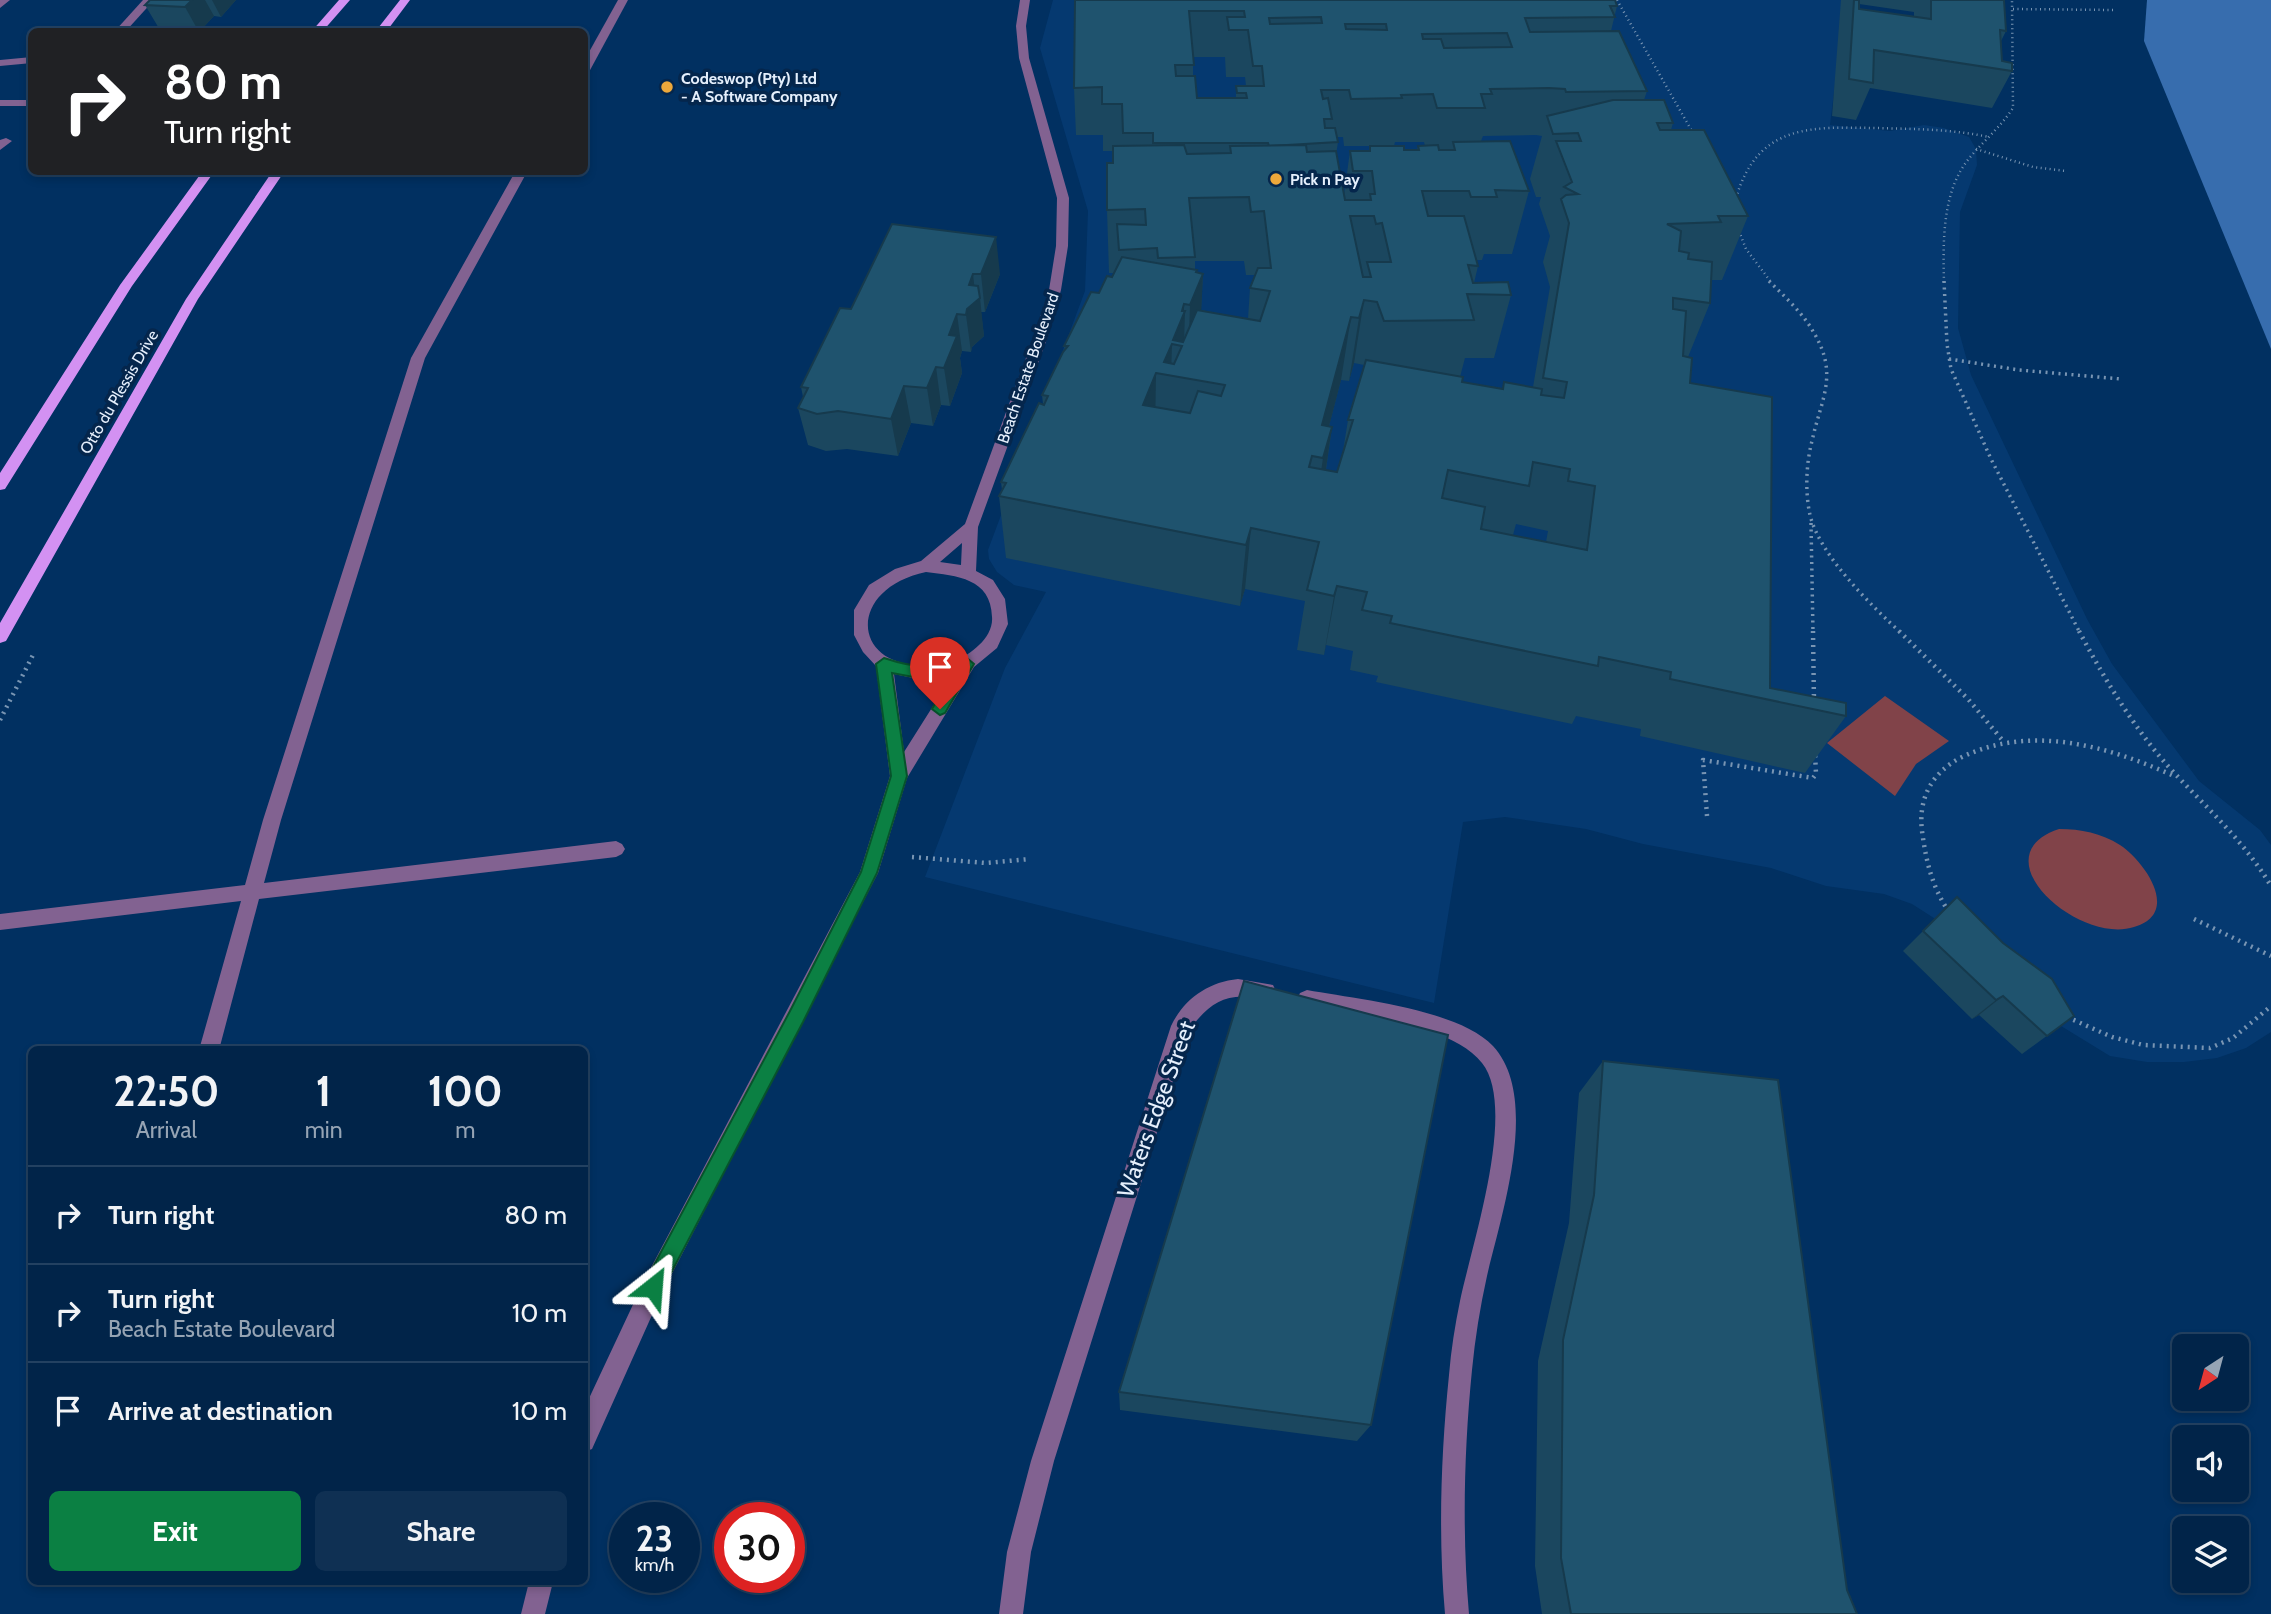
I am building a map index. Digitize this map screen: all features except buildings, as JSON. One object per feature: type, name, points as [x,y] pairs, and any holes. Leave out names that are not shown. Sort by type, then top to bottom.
[{"type":"main road","points":[[320,28],[345,0]]},
{"type":"main road","points":[[383,28],[405,0]]},
{"type":"main road","points":[[0,485],[126,285],[206,175]]},
{"type":"main road","name":"Otto du Plessis Drive","points":[[0,637],[192,299],[276,175]]},
{"type":"street","points":[[0,5],[5,0]]},
{"type":"street","points":[[123,28],[149,0]]},
{"type":"street","points":[[588,65],[623,0]]},
{"type":"street","name":"Beach Estate Boulevard","points":[[968,571],[971,527],[1041,336],[1055,290],[1062,246],[1063,198],[1024,58],[1021,26],[1025,0]]},
{"type":"street","points":[[2,65],[28,61]]},
{"type":"street","points":[[0,103],[28,103]]},
{"type":"street","points":[[210,1046],[272,820],[418,358],[519,175]]},
{"type":"street","name":"Beach Estate Boulevard","points":[[926,566],[971,527]]},
{"type":"street","points":[[926,566],[948,566],[968,571],[984,580],[999,597],[1003,618],[998,636],[986,652],[967,664],[924,674],[903,671],[884,664],[866,648],[858,627],[862,606],[877,587],[899,573],[926,566]]},
{"type":"street","points":[[884,664],[899,776]]},
{"type":"street","points":[[588,1432],[653,1287],[869,873],[899,776],[967,664]]},
{"type":"street","points":[[0,922],[616,849]]},
{"type":"street","name":"Waters Edge Street","points":[[1011,1614],[1014,1579],[1040,1472],[1181,1026],[1196,1005],[1215,992],[1237,986],[1406,1018],[1447,1030],[1479,1046],[1501,1073],[1505,1103],[1502,1158],[1466,1329],[1455,1443],[1453,1583],[1457,1614]]},
{"type":"street","points":[[533,1614],[540,1585]]},
{"type":"path","points":[[1617,0],[1693,134]]},
{"type":"path","points":[[2012,0],[2013,108],[2006,121],[1976,149],[1954,182],[1945,240],[1949,359],[1978,432],[2089,647],[2135,724],[2178,778],[2232,833],[2271,886]]},
{"type":"path","points":[[2013,9],[2112,10]]},
{"type":"path","points":[[1728,195],[1734,207],[1744,176],[1759,154],[1771,143],[1803,130],[1823,126],[1918,126],[1989,137]]},
{"type":"path","points":[[1976,149],[2034,167],[2066,171]]},
{"type":"path","points":[[1736,219],[1742,242],[1752,262],[1800,313],[1821,345],[1827,364],[1830,385],[1826,403],[1817,418],[1806,471],[1811,522],[1814,707]]},
{"type":"path","points":[[1949,359],[2020,370],[2121,379]]},
{"type":"path","points":[[1811,522],[1855,587],[1872,607],[1963,694],[2004,742]]},
{"type":"path","points":[[1956,921],[1937,896],[1928,872],[1919,816],[1922,794],[1939,770],[1962,755],[2004,742],[2046,740],[2074,743],[2113,753],[2178,778]]},
{"type":"path","points":[[1707,816],[1703,760],[1813,778],[1816,774],[1815,747]]},
{"type":"path","points":[[876,851],[937,861],[986,863],[1030,859]]},
{"type":"path","points":[[2194,919],[2271,956]]},
{"type":"path","points":[[2059,1013],[2122,1041],[2168,1049],[2217,1047],[2252,1025],[2271,1006]]},
{"type":"shaded area","points":[[1053,0],[1845,0],[1830,125],[1890,131],[1924,125],[1944,128],[1969,137],[1976,149],[1977,165],[1960,212],[1958,328],[1971,375],[2087,619],[2112,664],[2199,781],[2260,830],[2271,845],[2271,1032],[2246,1048],[2217,1058],[2184,1062],[2147,1062],[2110,1056],[2048,1018],[1948,927],[1912,904],[1884,894],[1826,886],[1771,868],[1643,844],[1586,829],[1505,817],[1463,822],[1434,1003],[925,877],[1005,668],[1046,592],[1014,585],[997,572],[989,559],[988,550],[1085,291],[1088,211],[1040,48]]},
{"type":"shaded area","points":[[2147,0],[2271,0],[2271,349],[2144,41]]},
{"type":"shaded area","points":[[1885,696],[1949,741],[1916,764],[1895,796],[1827,743]]},
{"type":"shaded area","points":[[2059,829],[2083,831],[2113,841],[2139,863],[2148,874],[2157,899],[2155,911],[2148,920],[2134,927],[2111,929],[2087,923],[2064,911],[2045,895],[2032,877],[2029,858],[2037,842]]},
{"type":"place","name":"Codeswop (Pty) Ltd - A Software Company","points":[[667,87]]},
{"type":"place","name":"Pick n Pay","points":[[1276,179]]},
{"type":"route","points":[[653,1287],[869,873],[899,776],[884,664],[903,671],[924,674],[967,664],[940,709]]}]
